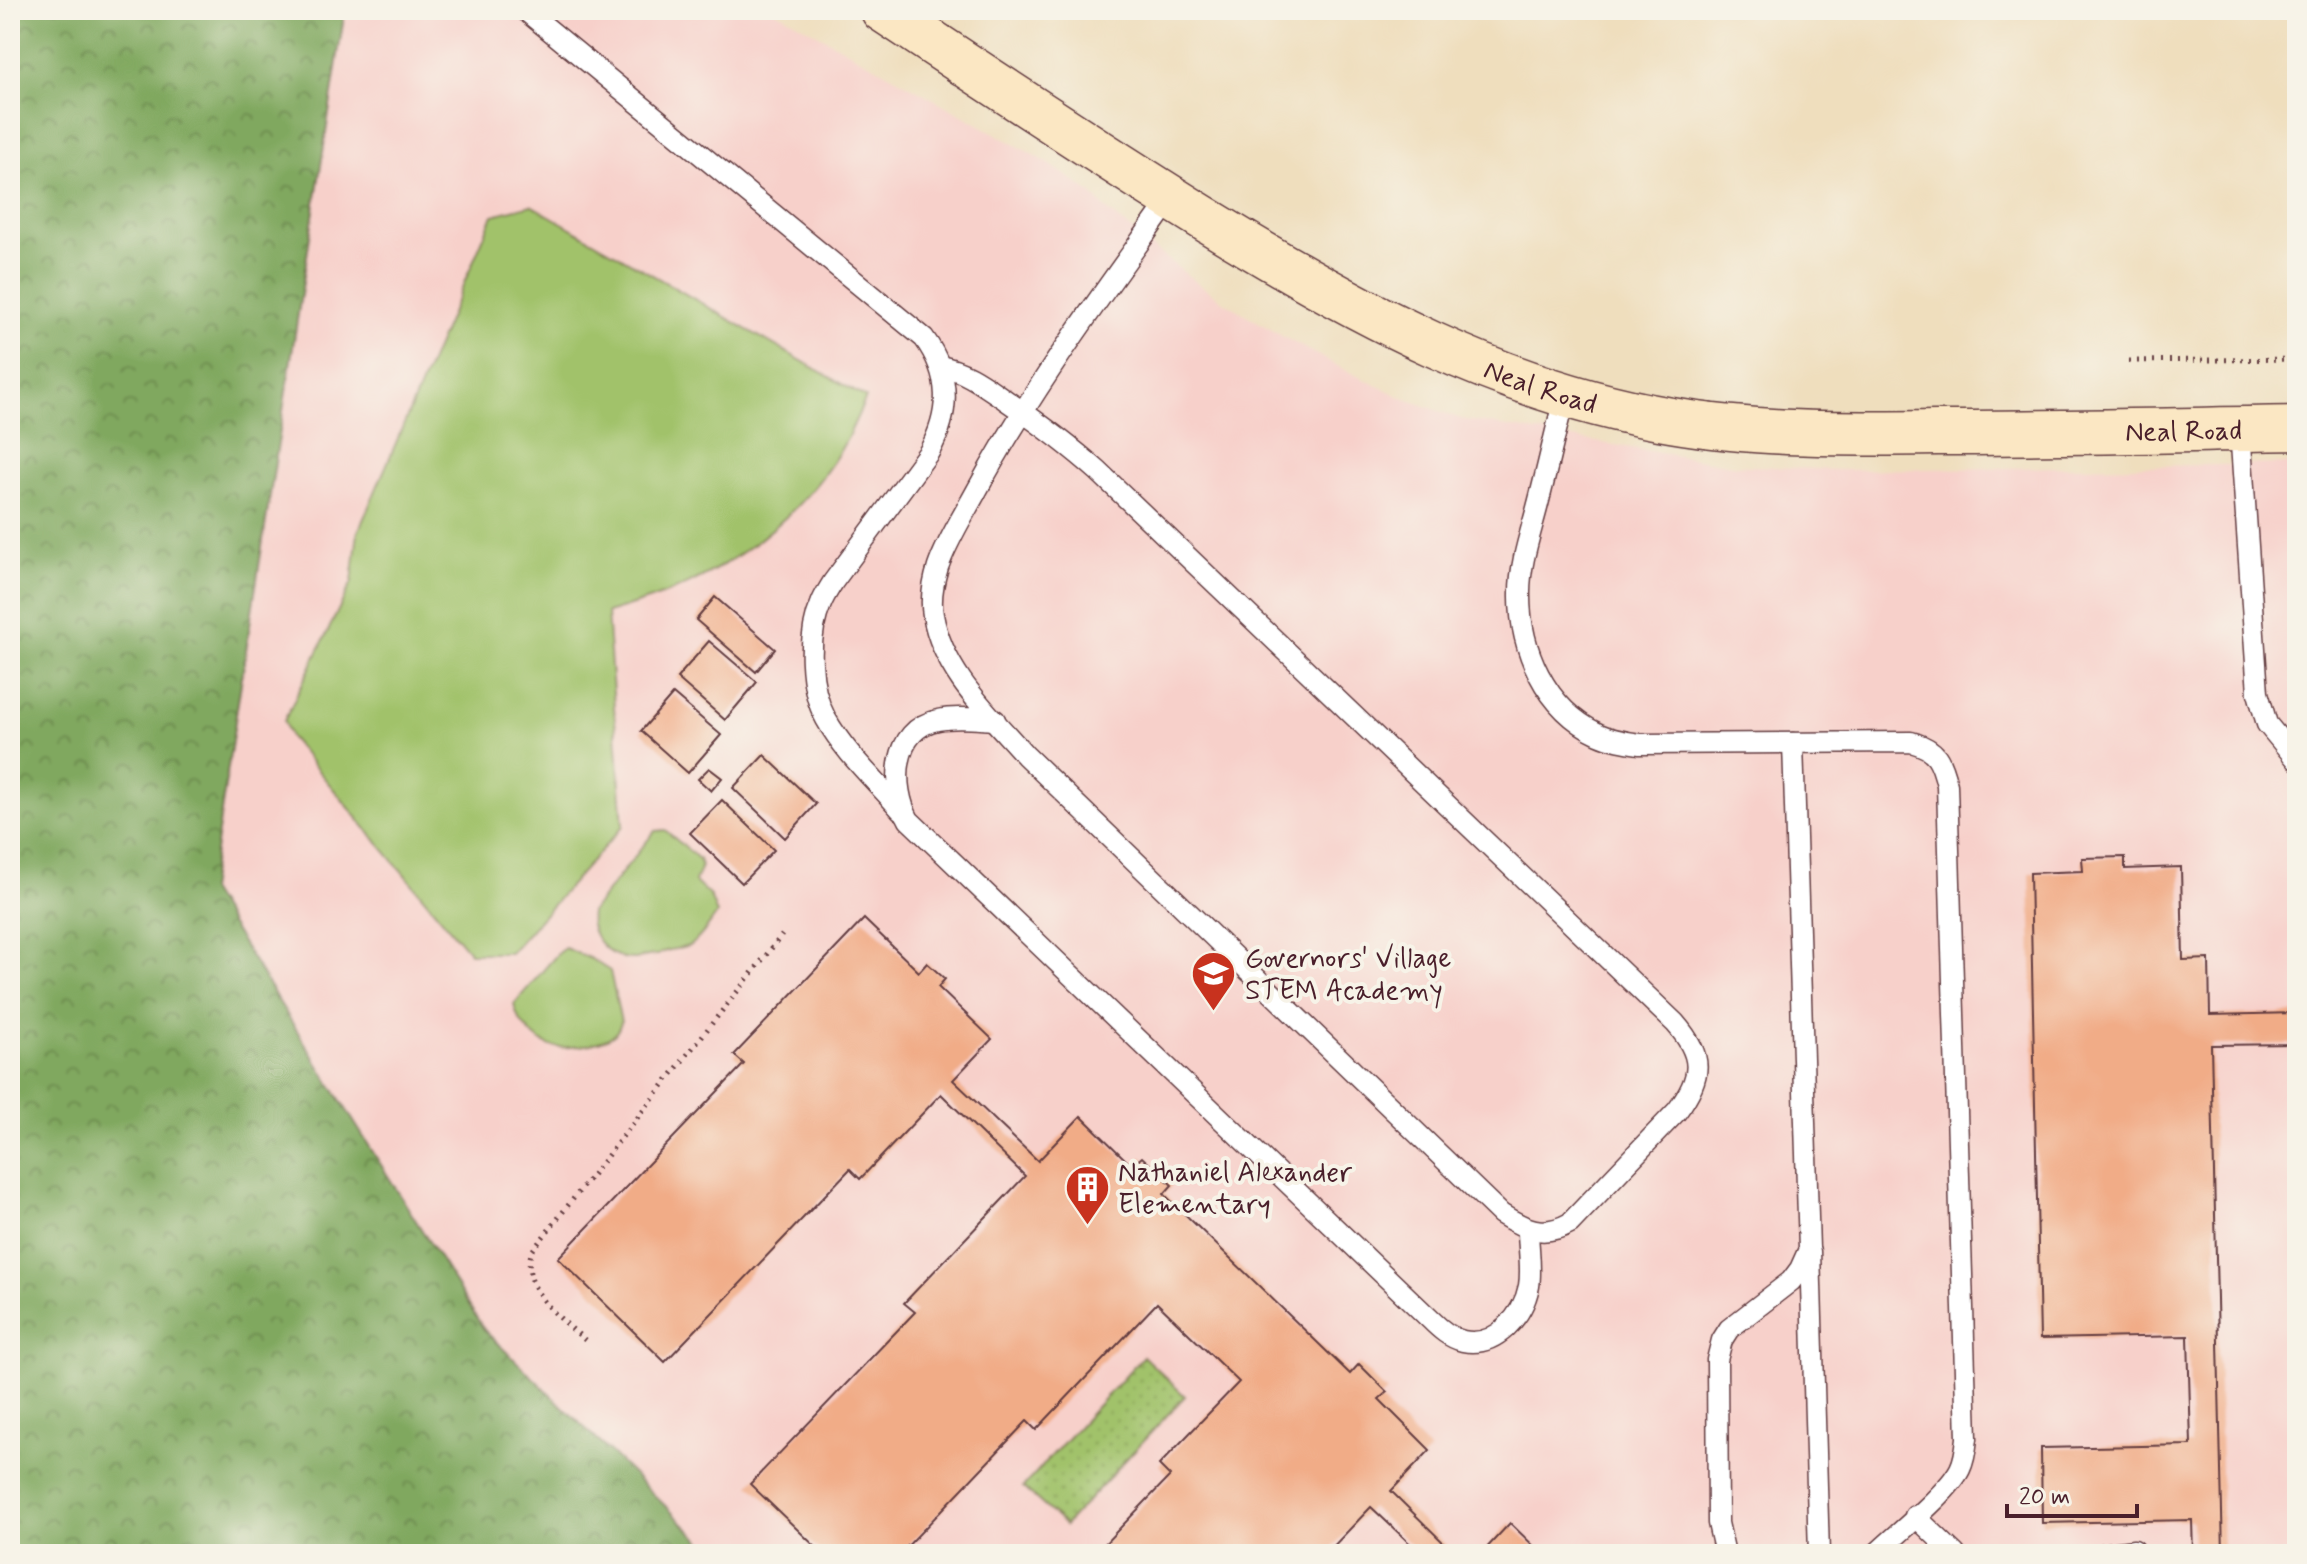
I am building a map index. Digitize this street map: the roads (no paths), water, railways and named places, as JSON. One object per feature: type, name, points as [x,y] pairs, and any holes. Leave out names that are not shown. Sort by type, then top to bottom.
[{"type":"street","name":"Neal Road","points":[[883,10],[1171,198],[1351,306],[1487,369],[1565,395],[1670,420],[1777,431],[2024,433],[2297,428]]},
{"type":"lane","points":[[525,10],[924,338],[940,366],[945,401],[939,434],[833,582],[820,605],[814,626],[815,686],[819,705],[846,748],[909,820],[1443,1331],[1465,1342],[1476,1341],[1498,1334],[1515,1319],[1525,1304],[1530,1283],[1528,1229]]},
{"type":"lane","points":[[940,366],[969,375],[1023,412],[1060,438],[1098,471],[1691,1041],[1697,1067],[1687,1098],[1570,1223],[1556,1229],[1528,1229],[1501,1214],[1025,755],[967,689],[949,662],[933,613],[932,596],[939,564],[1003,442],[1023,412],[1171,198]]},
{"type":"lane","points":[[1565,395],[1525,555],[1520,589],[1526,642],[1535,669],[1564,710],[1597,734],[1640,744],[1911,742],[1935,753],[1942,766],[1947,785],[1967,1438],[1959,1470],[1942,1491],[1876,1554]]},
{"type":"lane","points":[[2240,429],[2258,693],[2267,724],[2297,760]]},
{"type":"lane","points":[[909,820],[901,801],[897,778],[901,755],[910,737],[938,720],[995,720]]},
{"type":"lane","points":[[1793,743],[1819,1554]]},
{"type":"lane","points":[[1725,1554],[1718,1523],[1717,1360],[1722,1340],[1729,1329],[1791,1281],[1809,1249],[1809,1227]]},
{"type":"lane","points":[[1915,1516],[1955,1554]]},
{"type":"lane","points":[[2104,1554],[2134,1550]]},
{"type":"place","name":"Governors' Village STEM Academy","points":[[1214,1012]]},
{"type":"place","name":"Nathaniel Alexander Elementary","points":[[1087,1226]]}]
